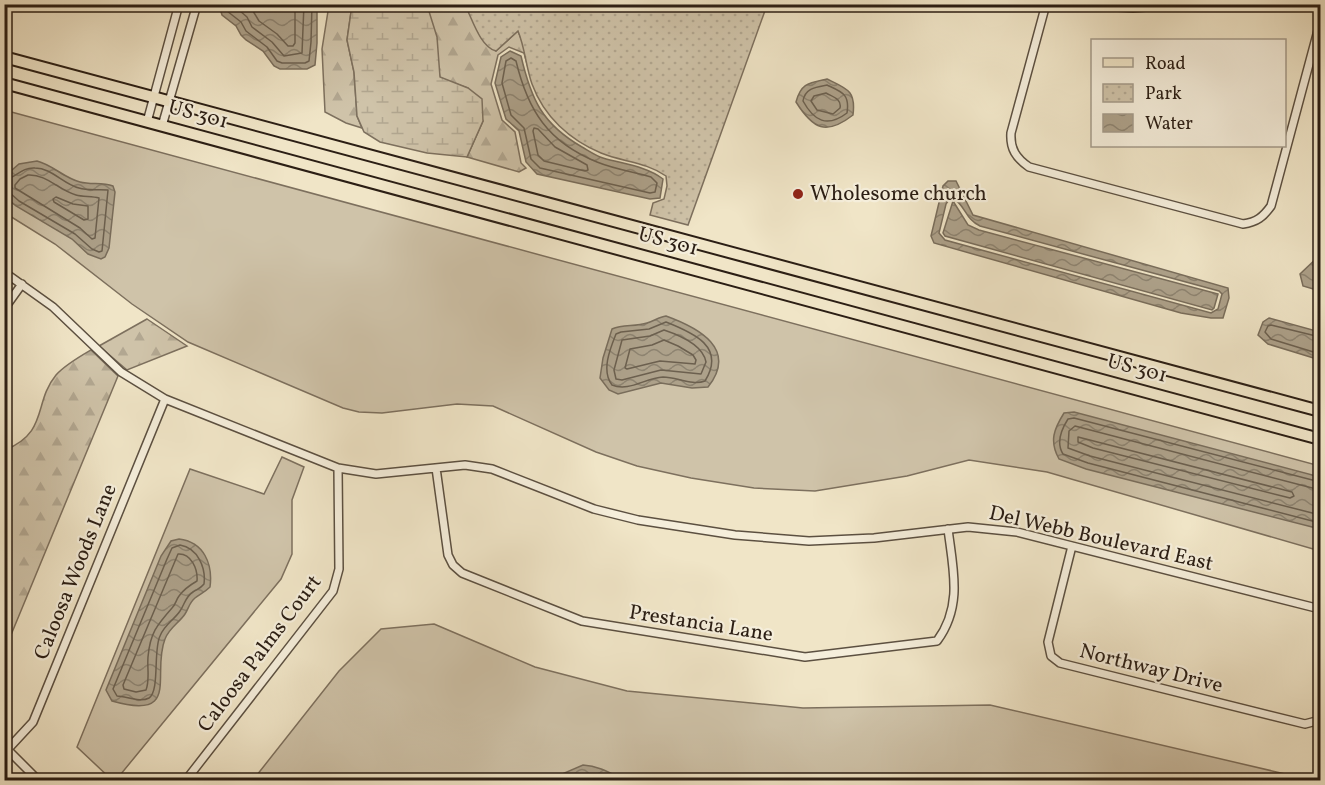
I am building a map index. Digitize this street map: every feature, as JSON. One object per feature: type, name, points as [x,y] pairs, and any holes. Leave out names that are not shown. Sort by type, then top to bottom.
[{"type":"main road","name":"US 301","points":[[4,57],[1320,411]]},
{"type":"main road","name":"US 301","points":[[4,83],[1320,439]]},
{"type":"street","points":[[147,122],[179,4]]},
{"type":"street","points":[[162,126],[197,4]]},
{"type":"street","points":[[1046,4],[1011,132],[1010,143],[1020,161],[1029,167],[1243,224],[1253,223],[1264,216],[1271,206],[1320,24]]},
{"type":"street","points":[[1073,4],[1133,8],[1183,4]]},
{"type":"street","name":"Del Webb Boulevard East","points":[[4,272],[53,307],[122,372],[165,399],[338,468],[376,474],[465,465],[492,469],[594,510],[638,520],[735,535],[809,541],[874,538],[984,527],[1017,532],[1320,609]]},
{"type":"street","points":[[4,309],[22,284]]},
{"type":"street","name":"Caloosa Woods Lane","points":[[6,748],[33,722],[165,399]]},
{"type":"street","name":"Caloosa Palms Court","points":[[186,780],[333,591],[339,569],[338,468]]},
{"type":"street","name":"Prestancia Lane","points":[[436,468],[448,555],[453,565],[462,573],[582,621],[805,657],[938,642],[946,630],[955,591],[948,529]]},
{"type":"street","name":"Northway Drive","points":[[1072,546],[1048,642],[1051,656],[1060,663],[1305,724],[1320,720]]},
{"type":"street","points":[[6,748],[38,780]]},
{"type":"green space","points":[[329,5],[352,5],[347,40],[354,72],[357,116],[362,128],[325,112],[322,49]]},
{"type":"green space","points":[[352,5],[427,5],[437,37],[440,77],[468,88],[482,99],[483,121],[467,157],[427,153],[380,142],[364,132],[357,116],[354,72],[347,40]]},
{"type":"green space","points":[[427,5],[465,5],[483,40],[496,51],[518,31],[524,46],[532,82],[524,53],[509,47],[498,55],[491,84],[502,120],[515,132],[521,163],[526,168],[519,172],[467,157],[483,121],[468,88],[440,78]]},
{"type":"green space","points":[[465,5],[767,5],[688,225],[650,215],[653,203],[664,199],[667,186],[666,176],[642,165],[590,148],[559,126],[537,96],[518,31],[496,51],[485,44]]},
{"type":"green space","points":[[4,110],[1320,466],[1320,551],[1047,472],[969,460],[907,476],[815,491],[754,488],[691,478],[637,466],[596,452],[493,406],[457,404],[382,413],[359,412],[343,408],[188,342],[132,304],[55,244],[5,213]]},
{"type":"green space","points":[[147,319],[187,346],[127,370],[99,346]]},
{"type":"green space","points":[[91,350],[118,376],[6,647],[4,646],[5,450],[28,435],[56,375]]},
{"type":"green space","points":[[282,457],[304,467],[292,500],[292,554],[281,579],[116,780],[112,780],[77,747],[190,469],[264,494]]},
{"type":"green space","points":[[434,624],[535,667],[627,691],[803,708],[990,705],[1311,780],[253,780],[339,671],[381,629]]},
{"type":"water","points":[[219,5],[317,5],[315,65],[307,69],[280,69],[274,66],[263,51],[246,40],[236,26],[222,15]]},
{"type":"water","points":[[510,51],[521,56],[534,98],[557,129],[598,156],[642,168],[663,179],[660,198],[650,199],[537,174],[526,162],[519,131],[506,119],[495,83],[501,57]]},
{"type":"water","points":[[827,79],[845,88],[852,96],[853,115],[835,126],[821,127],[808,118],[796,102],[803,87]]},
{"type":"water","points":[[37,161],[74,180],[113,186],[115,192],[109,248],[105,257],[101,259],[88,254],[72,239],[6,198],[5,176],[19,164]]},
{"type":"water","points":[[948,181],[956,181],[973,215],[1228,288],[1229,298],[1223,318],[1181,313],[934,243],[931,236],[943,186]],"holes":[[[950,198],[953,198],[971,220],[980,226],[1219,291],[1222,294],[1218,309],[1211,313],[945,240],[939,233],[946,204]]]},
{"type":"water","points":[[953,201],[968,225],[979,230],[1218,294],[1214,308],[1212,310],[945,236],[943,233]]},
{"type":"water","points":[[1320,255],[1320,291],[1303,286],[1300,274]]},
{"type":"water","points":[[666,316],[702,334],[717,351],[719,362],[716,374],[708,387],[692,388],[661,383],[618,394],[609,390],[600,378],[603,358],[612,329],[643,324]]},
{"type":"water","points":[[1269,318],[1320,332],[1320,360],[1268,344],[1258,335],[1263,322]]},
{"type":"water","points":[[1074,412],[1320,477],[1320,529],[1086,469],[1059,459],[1054,446],[1055,430],[1064,413]]},
{"type":"water","points":[[179,539],[188,541],[201,549],[210,570],[210,587],[193,600],[165,639],[160,691],[156,699],[148,705],[134,706],[112,701],[106,690],[161,556],[171,541]]},
{"type":"water","points":[[583,765],[599,768],[624,780],[559,780],[562,774]]},
{"type":"place","name":"Wholesome church","points":[[798,194]]}]
